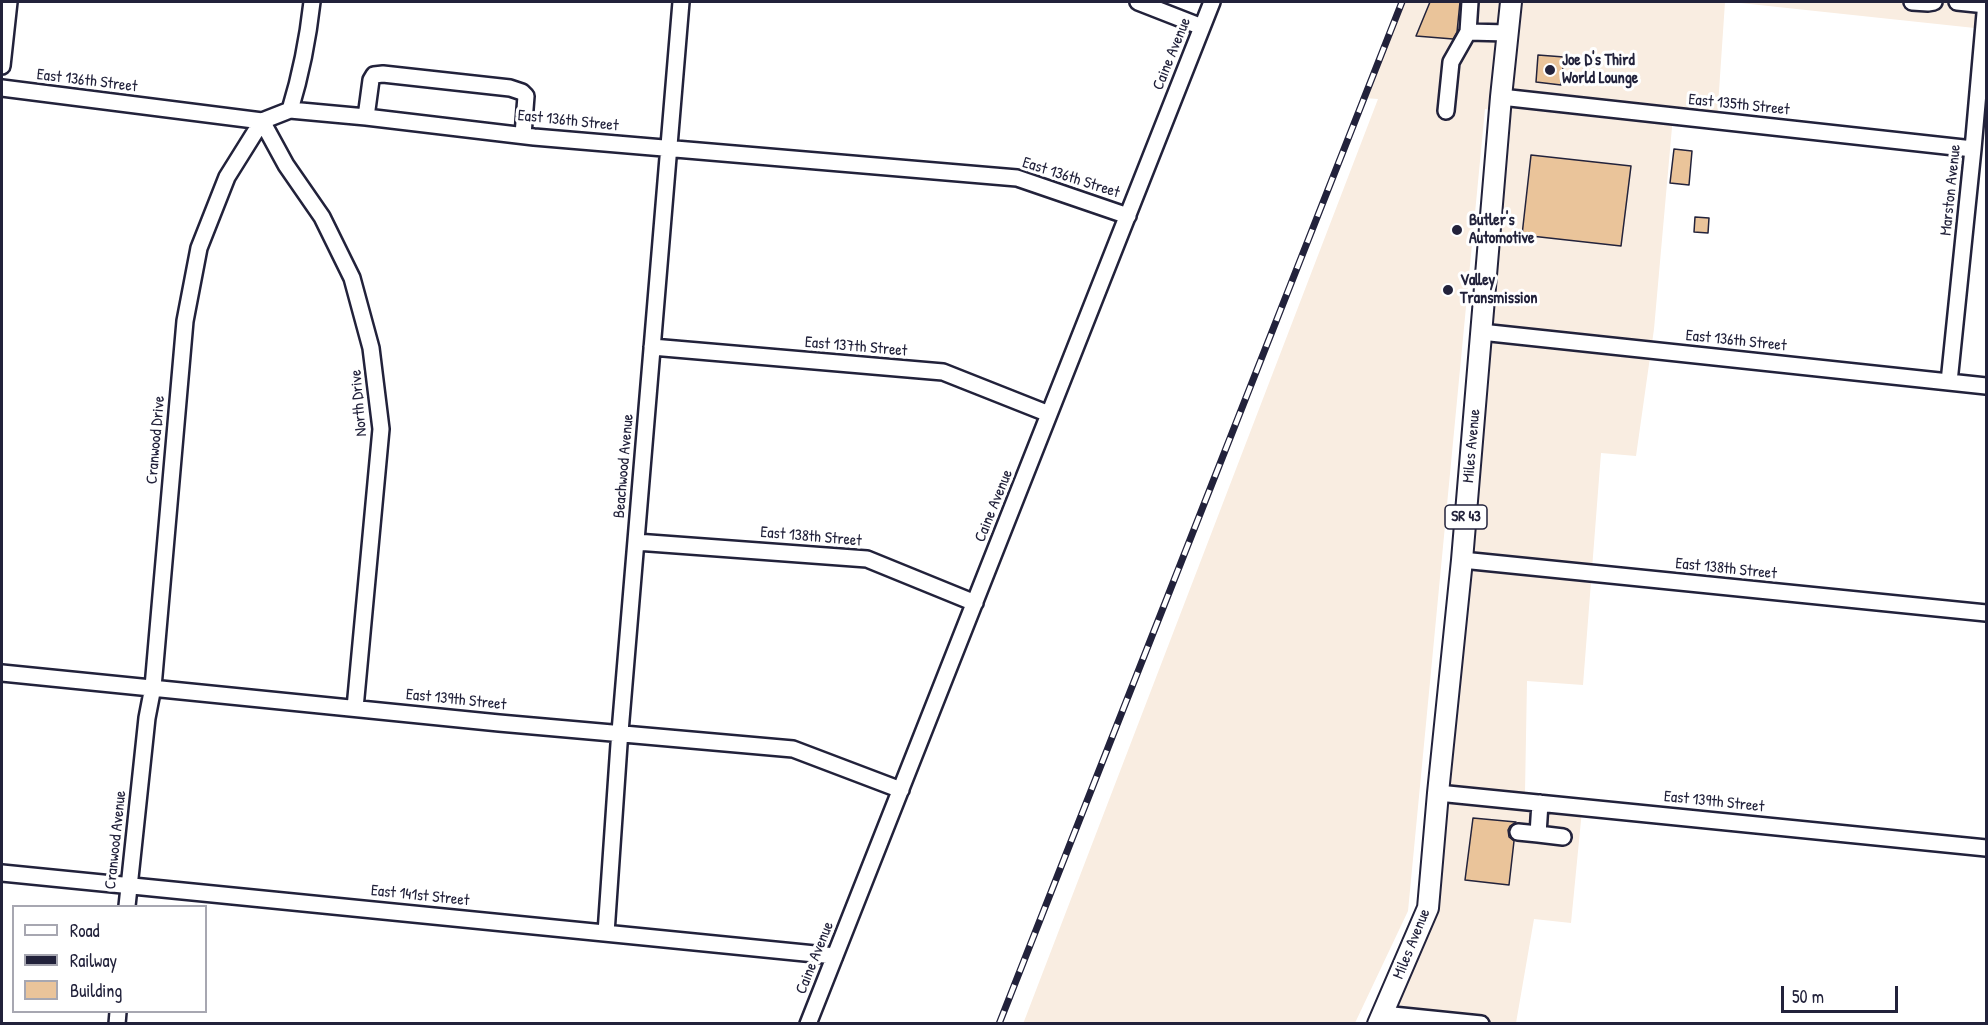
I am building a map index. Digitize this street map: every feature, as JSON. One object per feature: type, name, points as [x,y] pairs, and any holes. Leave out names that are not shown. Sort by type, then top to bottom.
[{"type":"main road","name":"Miles Avenue","points":[[1381,1019],[1428,908],[1462,560],[1511,2]]},
{"type":"street","points":[[2,66],[9,2]]},
{"type":"street","points":[[290,110],[305,50],[312,2]]},
{"type":"street","name":"Beachwood Avenue","points":[[606,933],[620,734],[681,2]]},
{"type":"street","points":[[1138,2],[1202,27]]},
{"type":"street","name":"Caine Avenue","points":[[808,1023],[1212,2]]},
{"type":"street","points":[[1446,111],[1452,63],[1468,32],[1470,2]]},
{"type":"street","points":[[1912,2],[1934,2]]},
{"type":"street","points":[[1957,2],[1986,3]]},
{"type":"street","name":"Marston Avenue","points":[[1949,382],[1986,3]]},
{"type":"street","points":[[1468,32],[1508,33]]},
{"type":"street","points":[[366,117],[371,80],[374,75],[510,88],[526,96],[523,135]]},
{"type":"street","name":"East 136th Street","points":[[2,88],[262,121],[290,110],[670,149],[1017,178],[1128,216]]},
{"type":"street","name":"East 135th Street","points":[[1501,97],[1973,149]]},
{"type":"street","name":"Cranwood Drive","points":[[141,778],[147,718],[153,687],[185,321],[199,248],[227,177],[262,121]]},
{"type":"street","name":"North Drive","points":[[262,121],[286,165],[322,217],[352,278],[371,348],[381,429],[355,708]]},
{"type":"street","name":"East 136th Street","points":[[1481,332],[1986,386]]},
{"type":"street","name":"East 137th Street","points":[[652,347],[943,372],[1049,414]]},
{"type":"street","name":"East 138th Street","points":[[636,542],[867,559],[975,603]]},
{"type":"street","name":"East 138th Street","points":[[1462,560],[1986,613]]},
{"type":"street","name":"East 139th Street","points":[[2,673],[620,734],[793,748],[901,790]]},
{"type":"street","name":"Cranwood Avenue","points":[[127,905],[141,778]]},
{"type":"street","name":"East 139th Street","points":[[1438,793],[1986,848]]},
{"type":"street","points":[[1538,834],[1540,803]]},
{"type":"street","points":[[1518,832],[1563,837]]},
{"type":"street","name":"East 141st Street","points":[[2,873],[835,956]]},
{"type":"street","points":[[1381,1019],[1481,1023]]},
{"type":"shaded area","points":[[1402,2],[1725,2],[1717,121],[1673,116],[1654,329],[1636,456],[1601,453],[1583,685],[1527,681],[1525,792],[1583,800],[1571,923],[1534,919],[1516,1023],[1481,1023],[1383,1014],[1428,908],[1500,111],[1485,109],[1408,911],[1355,1023],[1023,1024],[1378,99],[1364,98]]},
{"type":"shaded area","points":[[1731,2],[1986,2],[1984,29]]},
{"type":"building","points":[[1430,2],[1460,2],[1457,32],[1453,39],[1416,36]]},
{"type":"building","name":"Joe D's Third World Lounge","points":[[1538,55],[1564,57],[1561,85],[1536,82]]},
{"type":"building","points":[[1674,149],[1692,151],[1689,185],[1670,183]]},
{"type":"building","points":[[1531,155],[1631,166],[1621,246],[1522,235]]},
{"type":"building","points":[[1695,217],[1709,218],[1708,233],[1694,232]]},
{"type":"building","points":[[1473,818],[1516,822],[1508,830],[1509,837],[1514,841],[1509,885],[1465,880]]},
{"type":"railway","points":[[999,1024],[1402,2]]},
{"type":"place","name":"Joe D's Third World Lounge","points":[[1550,70]]},
{"type":"place","name":"Butler's Automotive","points":[[1457,230]]},
{"type":"place","name":"Valley Transmission","points":[[1448,290]]}]
